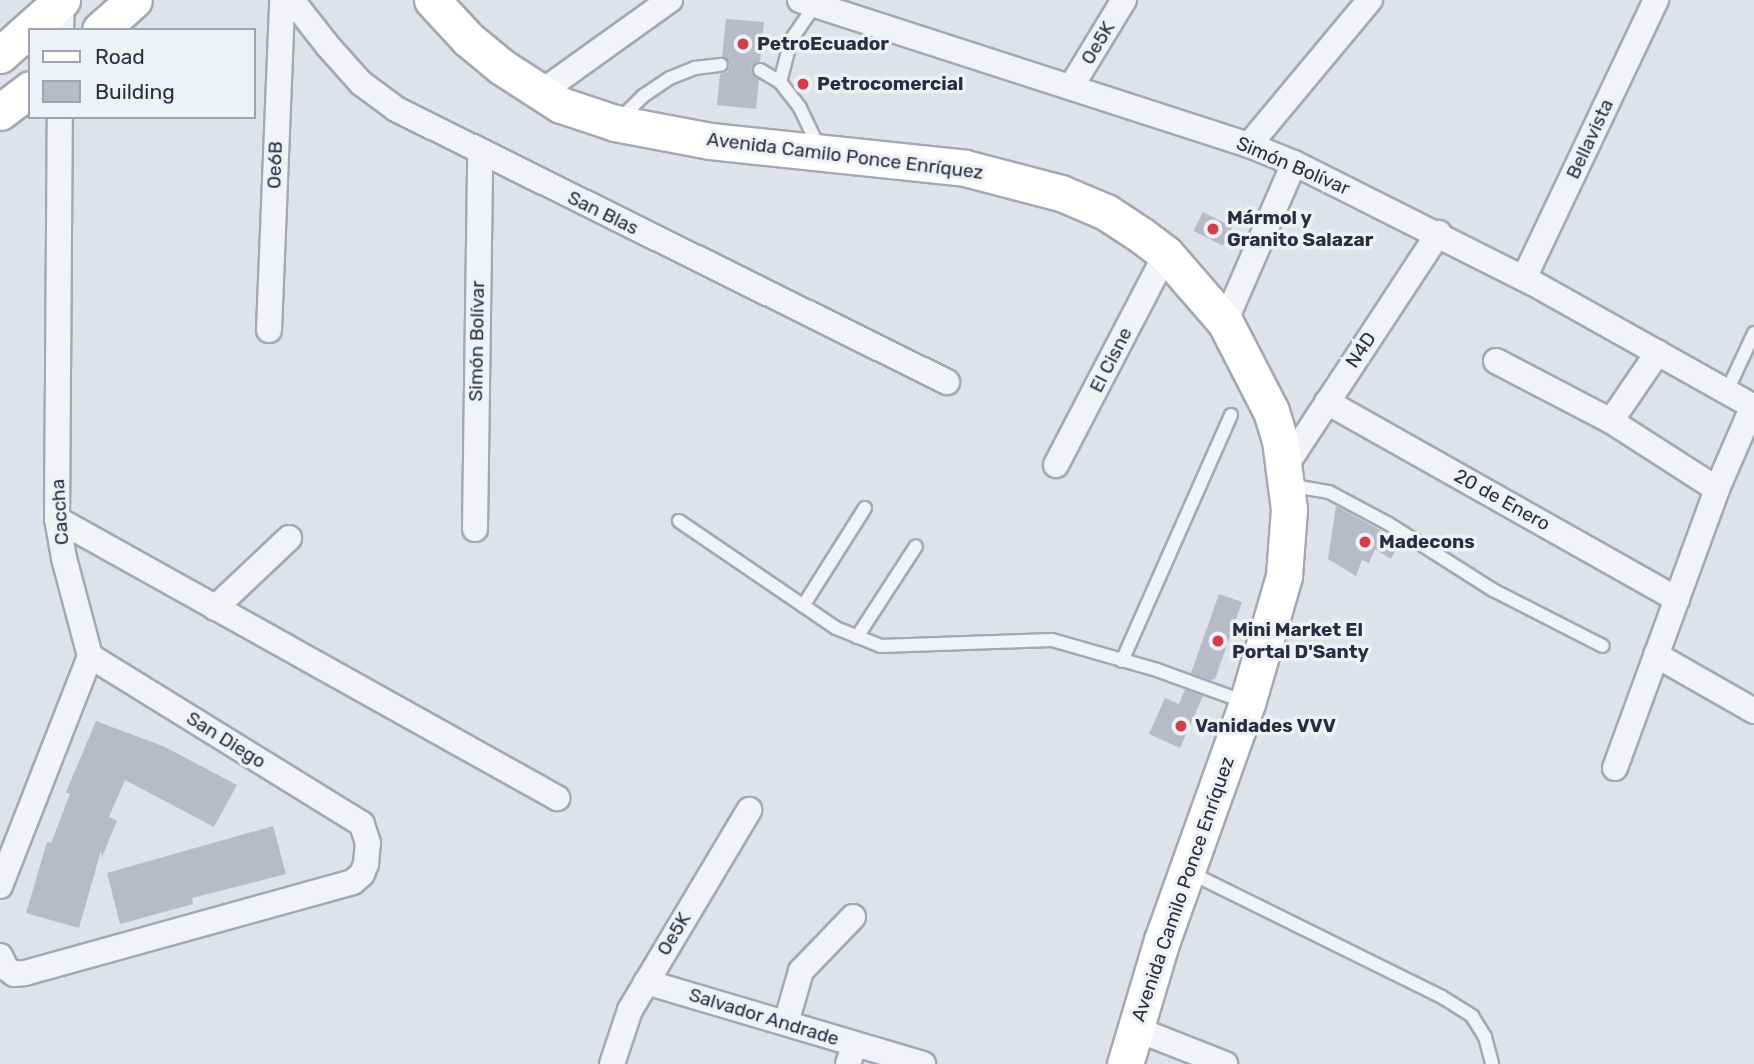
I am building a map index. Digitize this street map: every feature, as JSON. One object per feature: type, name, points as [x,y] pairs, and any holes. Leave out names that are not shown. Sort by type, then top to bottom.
[{"type":"main road","points":[[30,28],[62,0]]},
{"type":"main road","points":[[102,28],[134,0]]},
{"type":"main road","name":"Avenida Camilo Ponce Enríquez","points":[[432,0],[468,39],[540,93],[561,105],[615,124],[710,141],[965,167],[1061,192],[1105,212],[1166,254],[1225,322],[1271,411],[1286,476],[1289,530],[1284,576],[1247,703],[1163,940],[1125,1064]]},
{"type":"main road","points":[[0,55],[28,30]]},
{"type":"main road","points":[[0,112],[28,91]]},
{"type":"street","points":[[61,28],[62,0]]},
{"type":"street","name":"Oe6B","points":[[269,330],[282,0]]},
{"type":"street","name":"San Blas","points":[[292,0],[327,46],[361,83],[396,109],[480,153],[947,382]]},
{"type":"street","points":[[540,93],[670,0]]},
{"type":"street","name":"Oe5K","points":[[1071,87],[1124,0]]},
{"type":"street","points":[[1249,145],[1370,0]]},
{"type":"street","name":"Bellavista","points":[[1524,278],[1656,0]]},
{"type":"street","name":"Simón Bolívar","points":[[808,2],[1249,145],[1294,163],[1524,278],[1754,406]]},
{"type":"street","name":"Caccha","points":[[60,119],[57,519],[64,558],[90,656]]},
{"type":"street","name":"Simón Bolívar","points":[[474,529],[480,153]]},
{"type":"street","points":[[1225,322],[1294,163]]},
{"type":"street","name":"N4D","points":[[1286,476],[1327,402],[1438,233]]},
{"type":"street","name":"El Cisne","points":[[1056,465],[1166,254]]},
{"type":"street","points":[[1611,422],[1658,352]]},
{"type":"street","points":[[1496,361],[1611,422],[1717,489]]},
{"type":"street","name":"20 de Enero","points":[[1327,402],[1677,599]]},
{"type":"street","points":[[1615,768],[1717,489],[1754,406]]},
{"type":"street","points":[[57,519],[557,798]]},
{"type":"street","points":[[215,608],[289,538]]},
{"type":"street","points":[[1657,655],[1754,711]]},
{"type":"street","points":[[0,886],[90,656]]},
{"type":"street","name":"San Diego","points":[[0,956],[6,968],[14,974],[25,973],[353,882],[362,874],[366,864],[369,843],[362,824],[90,656]]},
{"type":"street","name":"Oe5K","points":[[612,1064],[630,1010],[749,810]]},
{"type":"street","points":[[786,1023],[801,971],[853,917]]},
{"type":"street","name":"Salvador Andrade","points":[[646,982],[786,1023],[851,1054],[923,1064]]},
{"type":"street","points":[[1136,1029],[1225,1064]]},
{"type":"lane","points":[[780,82],[791,40],[808,2]]},
{"type":"lane","points":[[615,124],[643,96],[670,78],[695,68],[721,65]]},
{"type":"lane","points":[[760,70],[780,82],[800,108],[821,153]]},
{"type":"lane","points":[[1727,391],[1754,333]]},
{"type":"lane","points":[[1122,661],[1231,415]]},
{"type":"lane","points":[[1286,476],[1329,492],[1390,524],[1493,590],[1603,646]]},
{"type":"lane","points":[[803,606],[865,509]]},
{"type":"lane","points":[[680,521],[836,628],[881,646],[1052,640],[1157,670],[1247,703]]},
{"type":"lane","points":[[857,637],[916,546]]},
{"type":"lane","points":[[1188,872],[1443,997],[1472,1016],[1485,1037],[1492,1064]]},
{"type":"building","name":"PetroEcuador","points":[[726,19],[764,22],[760,61],[751,69],[759,79],[756,109],[717,105],[720,74],[727,72],[730,65],[722,57]]},
{"type":"building","name":"Mármol y Granito Salazar","points":[[1203,212],[1232,227],[1223,246],[1193,231]]},
{"type":"building","name":"Madecons","points":[[1336,506],[1400,541],[1391,559],[1375,549],[1369,563],[1362,560],[1356,576],[1328,559]]},
{"type":"building","points":[[1219,594],[1242,602],[1215,679],[1210,680],[1191,673]]},
{"type":"building","points":[[1185,689],[1203,696],[1180,748],[1149,734],[1165,698],[1179,704]]},
{"type":"building","points":[[96,721],[165,747],[237,785],[214,827],[125,780],[109,817],[117,821],[102,857],[101,851],[79,928],[26,913],[47,842],[51,843],[70,794],[66,792]]},
{"type":"building","points":[[273,826],[286,874],[192,898],[193,904],[120,924],[107,873]]},
{"type":"place","name":"PetroEcuador","points":[[743,44]]},
{"type":"place","name":"Petrocomercial","points":[[803,84]]},
{"type":"place","name":"Mármol y Granito Salazar","points":[[1213,229]]},
{"type":"place","name":"Madecons","points":[[1365,542]]},
{"type":"place","name":"Mini Market El Portal D'Santy","points":[[1218,641]]},
{"type":"place","name":"Vanidades VVV","points":[[1181,726]]}]
